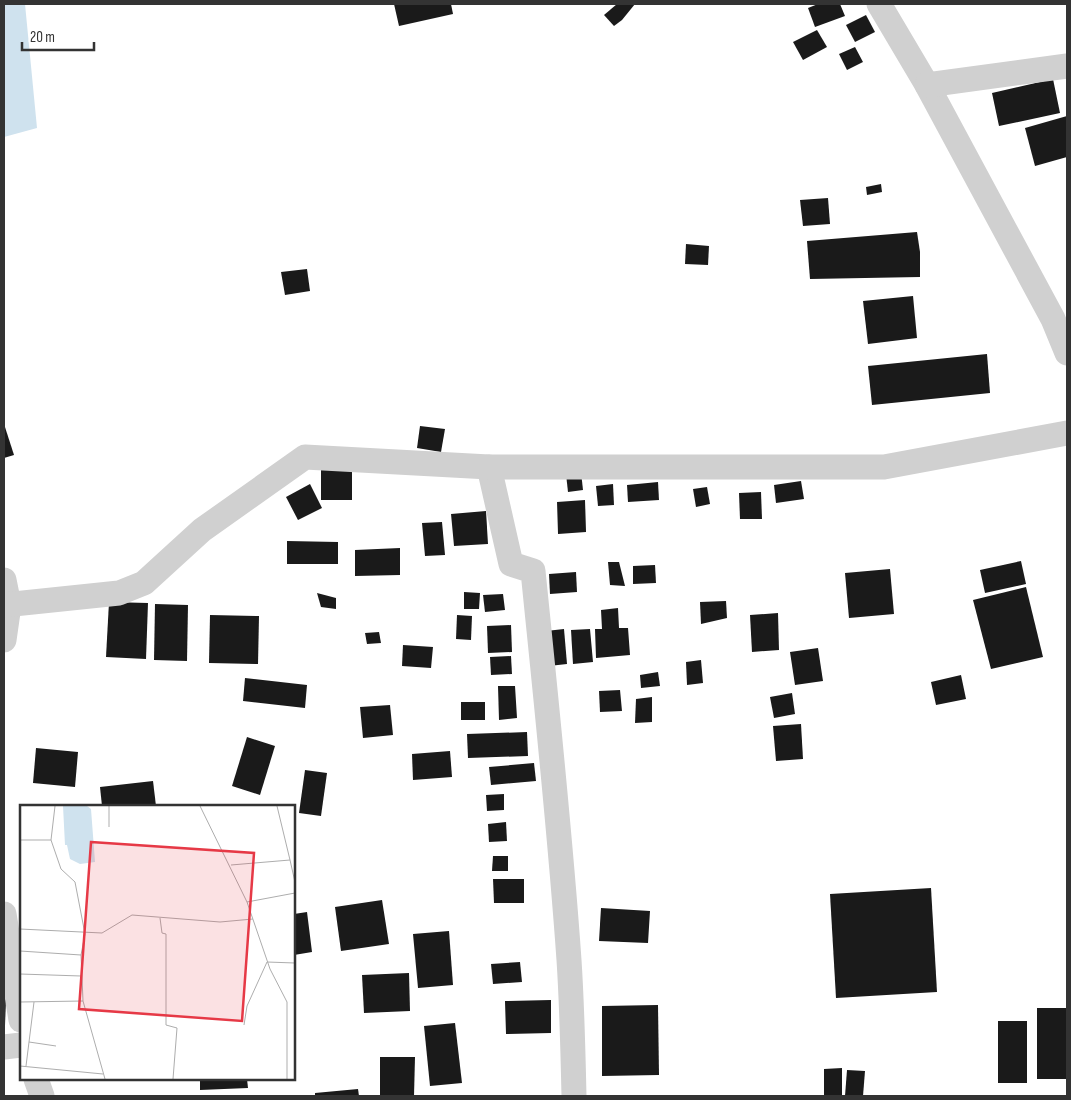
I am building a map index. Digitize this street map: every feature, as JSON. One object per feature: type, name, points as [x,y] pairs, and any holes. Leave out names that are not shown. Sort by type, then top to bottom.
[{"type":"street","points":[[879,4],[1060,317],[1067,353]]},
{"type":"street","points":[[927,85],[1067,66]]},
{"type":"street","points":[[6,605],[119,593],[144,583],[202,530],[305,458],[489,467],[884,467],[1067,433]]},
{"type":"street","points":[[489,467],[511,564],[532,571],[551,744],[564,896],[569,963],[574,1096]]},
{"type":"street","points":[[4,580],[6,605],[4,640]]},
{"type":"street","points":[[4,914],[20,1014]]},
{"type":"street","points":[[4,1046],[20,1045]]},
{"type":"street","points":[[36,1080],[42,1096]]},
{"type":"water","points":[[4,4],[25,4],[37,128],[4,137]]},
{"type":"building","points":[[394,4],[451,4],[453,14],[399,26]]},
{"type":"building","points":[[617,4],[635,4],[622,20],[614,26],[604,15]]},
{"type":"building","points":[[818,4],[840,4],[845,16],[815,27],[808,8]]},
{"type":"building","points":[[866,15],[875,32],[855,42],[846,25]]},
{"type":"building","points":[[817,30],[827,47],[803,60],[793,42]]},
{"type":"building","points":[[855,47],[863,62],[847,70],[839,54]]},
{"type":"building","points":[[1053,79],[1060,113],[999,126],[992,93]]},
{"type":"building","points":[[1067,116],[1067,157],[1035,166],[1025,128]]},
{"type":"building","points":[[881,184],[882,192],[867,195],[866,187]]},
{"type":"building","points":[[828,198],[830,224],[803,226],[800,200]]},
{"type":"building","points":[[917,232],[920,252],[920,277],[810,279],[807,241]]},
{"type":"building","points":[[686,244],[709,246],[708,265],[685,264]]},
{"type":"building","points":[[307,269],[310,291],[285,295],[281,272]]},
{"type":"building","points":[[913,296],[917,338],[868,344],[863,301]]},
{"type":"building","points":[[987,354],[990,393],[872,405],[868,366]]},
{"type":"building","points":[[4,424],[14,455],[4,458]]},
{"type":"building","points":[[420,426],[445,429],[441,452],[417,448]]},
{"type":"building","points":[[321,469],[352,469],[352,500],[321,500]]},
{"type":"building","points":[[581,472],[583,490],[568,492],[566,474]]},
{"type":"building","points":[[801,481],[804,499],[776,503],[774,485]]},
{"type":"building","points":[[658,482],[659,500],[628,502],[627,485]]},
{"type":"building","points":[[310,484],[322,508],[298,520],[286,497]]},
{"type":"building","points":[[613,484],[614,505],[598,506],[596,486]]},
{"type":"building","points":[[707,487],[710,504],[696,507],[693,489]]},
{"type":"building","points":[[761,492],[762,519],[740,519],[739,493]]},
{"type":"building","points":[[585,500],[586,532],[558,534],[557,502]]},
{"type":"building","points":[[486,511],[488,544],[454,546],[451,514]]},
{"type":"building","points":[[442,522],[445,555],[425,556],[422,523]]},
{"type":"building","points":[[287,541],[338,542],[338,564],[287,564]]},
{"type":"building","points":[[400,548],[400,575],[355,576],[355,550]]},
{"type":"building","points":[[1021,561],[1026,584],[985,593],[980,570]]},
{"type":"building","points":[[608,562],[619,562],[625,586],[610,585]]},
{"type":"building","points":[[655,565],[656,583],[633,584],[633,566]]},
{"type":"building","points":[[890,569],[894,614],[849,618],[845,573]]},
{"type":"building","points":[[576,572],[577,592],[550,594],[549,574]]},
{"type":"building","points":[[1026,587],[1043,657],[991,669],[973,600]]},
{"type":"building","points":[[464,592],[480,593],[479,609],[464,609]]},
{"type":"building","points":[[317,593],[336,598],[336,609],[321,607]]},
{"type":"building","points":[[503,594],[505,610],[485,612],[483,595]]},
{"type":"building","points":[[726,601],[727,618],[701,624],[700,602]]},
{"type":"building","points":[[109,602],[148,603],[146,659],[106,657]]},
{"type":"building","points":[[155,604],[188,605],[187,661],[154,660]]},
{"type":"building","points":[[618,608],[619,628],[628,628],[630,655],[596,658],[595,629],[602,629],[601,610]]},
{"type":"building","points":[[778,613],[779,650],[752,652],[750,615]]},
{"type":"building","points":[[210,615],[259,616],[258,664],[209,663]]},
{"type":"building","points":[[457,615],[472,616],[471,640],[456,639]]},
{"type":"building","points":[[511,625],[512,652],[488,653],[487,626]]},
{"type":"building","points":[[564,629],[567,664],[549,666],[546,631]]},
{"type":"building","points":[[590,629],[593,662],[573,664],[571,630]]},
{"type":"building","points":[[379,632],[381,643],[367,644],[365,633]]},
{"type":"building","points":[[403,645],[433,647],[431,668],[402,666]]},
{"type":"building","points":[[818,648],[823,681],[795,685],[790,652]]},
{"type":"building","points":[[511,656],[512,674],[491,675],[490,657]]},
{"type":"building","points":[[701,660],[703,683],[687,685],[686,662]]},
{"type":"building","points":[[658,672],[660,686],[641,688],[640,675]]},
{"type":"building","points":[[961,675],[966,699],[936,705],[931,682]]},
{"type":"building","points":[[245,678],[307,685],[305,708],[243,701]]},
{"type":"building","points":[[498,686],[515,686],[517,718],[499,720]]},
{"type":"building","points":[[620,690],[622,711],[600,712],[599,691]]},
{"type":"building","points":[[792,693],[795,714],[774,718],[770,697]]},
{"type":"building","points":[[652,697],[652,722],[635,723],[636,699]]},
{"type":"building","points":[[461,702],[485,702],[485,720],[461,720]]},
{"type":"building","points":[[390,705],[393,735],[363,738],[360,707]]},
{"type":"building","points":[[801,724],[803,759],[776,761],[773,726]]},
{"type":"building","points":[[527,732],[528,756],[468,758],[467,734]]},
{"type":"building","points":[[247,737],[275,746],[260,795],[232,786]]},
{"type":"building","points":[[36,748],[78,752],[75,787],[33,783]]},
{"type":"building","points":[[450,751],[452,777],[413,780],[412,754]]},
{"type":"building","points":[[534,763],[536,781],[491,785],[489,767]]},
{"type":"building","points":[[305,770],[327,773],[321,816],[299,813]]},
{"type":"building","points":[[153,781],[156,805],[102,805],[100,787]]},
{"type":"building","points":[[504,794],[504,810],[487,811],[486,795]]},
{"type":"building","points":[[506,822],[507,841],[489,842],[488,824]]},
{"type":"building","points":[[493,856],[508,856],[508,871],[492,871]]},
{"type":"building","points":[[493,879],[524,879],[524,903],[494,903]]},
{"type":"building","points":[[931,888],[937,992],[836,998],[830,894]]},
{"type":"building","points":[[382,900],[389,944],[341,951],[335,907]]},
{"type":"building","points":[[601,908],[650,911],[648,943],[599,941]]},
{"type":"building","points":[[307,912],[312,952],[295,955],[295,914]]},
{"type":"building","points":[[449,931],[453,985],[418,988],[413,934]]},
{"type":"building","points":[[520,962],[522,982],[493,984],[491,964]]},
{"type":"building","points":[[409,973],[410,1011],[364,1013],[362,975]]},
{"type":"building","points":[[4,974],[7,974],[5,1025],[4,1025]]},
{"type":"building","points":[[551,1000],[551,1033],[506,1034],[505,1001]]},
{"type":"building","points":[[658,1005],[659,1075],[602,1076],[602,1006]]},
{"type":"building","points":[[1037,1008],[1067,1008],[1067,1079],[1037,1079]]},
{"type":"building","points":[[998,1021],[1027,1021],[1027,1083],[998,1083]]},
{"type":"building","points":[[455,1023],[462,1083],[430,1086],[424,1026]]},
{"type":"building","points":[[380,1057],[415,1057],[414,1096],[380,1096]]},
{"type":"building","points":[[842,1068],[842,1096],[824,1096],[824,1069]]},
{"type":"building","points":[[847,1070],[865,1071],[863,1096],[845,1096]]},
{"type":"building","points":[[200,1080],[247,1080],[248,1088],[200,1090]]},
{"type":"building","points":[[358,1089],[359,1096],[315,1096],[315,1093]]}]
